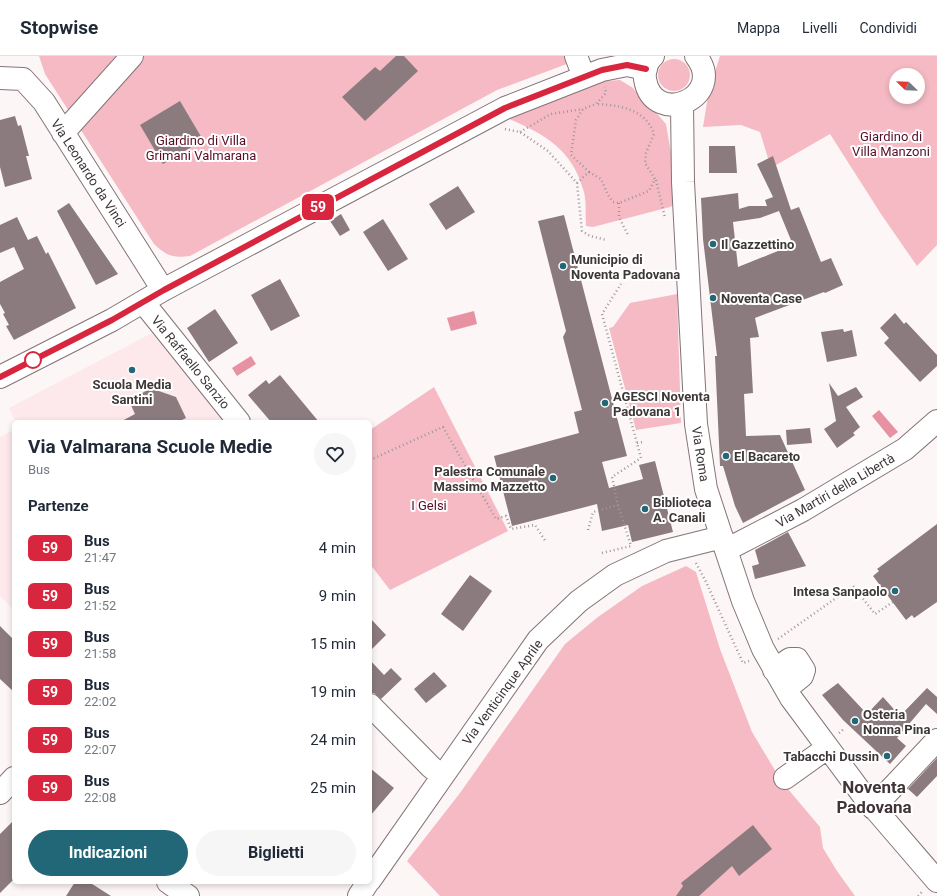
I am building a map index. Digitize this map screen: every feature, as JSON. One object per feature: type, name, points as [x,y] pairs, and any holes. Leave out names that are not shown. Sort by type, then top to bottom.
[{"type":"street","points":[[63,132],[132,56]]},
{"type":"street","points":[[576,56],[584,77]]},
{"type":"street","points":[[0,377],[112,320],[164,290],[505,108],[602,70],[649,62],[647,86],[657,99],[664,103],[682,104],[691,100],[698,93],[702,85],[704,75],[702,66],[696,56]]},
{"type":"street","name":"Via Leonardo da Vinci","points":[[0,78],[23,79],[44,102],[164,290]]},
{"type":"street","name":"Via Roma","points":[[682,104],[683,182],[696,424],[706,489],[743,601],[763,649],[774,670],[827,748],[873,808],[936,879]]},
{"type":"street","name":"Via Raffaello Sanzio","points":[[142,302],[237,420]]},
{"type":"street","name":"Via Martiri della Libertà","points":[[724,543],[803,510],[905,449],[937,421]]},
{"type":"street","name":"Via Venticinque Aprile","points":[[372,877],[538,640],[579,601],[615,575],[666,552],[686,546],[724,543]]},
{"type":"street","points":[[372,707],[431,767],[442,776]]},
{"type":"street","points":[[873,808],[937,740]]},
{"type":"street","points":[[785,778],[827,748]]},
{"type":"street","points":[[0,793],[12,780]]},
{"type":"street","points":[[171,884],[188,896]]},
{"type":"street","name":"Via Venticinque Aprile","points":[[359,896],[367,884]]},
{"type":"path","points":[[596,104],[606,93],[605,83]]},
{"type":"path","points":[[520,132],[551,114],[583,109],[596,104],[619,106],[636,113],[651,125],[654,134],[646,153],[645,163],[655,180],[666,221]]},
{"type":"path","points":[[583,109],[576,120],[571,155],[589,172],[600,179],[613,202],[619,203],[650,191],[655,180]]},
{"type":"path","points":[[477,124],[520,132],[548,151],[577,183],[582,231],[590,236],[607,240]]},
{"type":"path","points":[[577,183],[589,172]]},
{"type":"path","points":[[619,203],[619,217],[628,235]]},
{"type":"path","points":[[602,553],[631,546],[618,505],[612,477],[641,458],[602,314],[621,284]]},
{"type":"path","points":[[372,459],[443,427],[496,519],[506,516],[511,529],[535,525],[546,542]]},
{"type":"path","points":[[637,443],[643,442]]},
{"type":"path","points":[[588,530],[593,512],[618,505]]},
{"type":"path","points":[[686,546],[706,582],[743,663],[755,658]]},
{"type":"path","points":[[778,639],[853,586],[875,614],[893,602]]},
{"type":"shaded area","points":[[474,311],[477,324],[451,331],[447,318]]},
{"type":"shaded area","name":"Scuola Media Santini","points":[[152,333],[223,420],[15,420],[9,408]]},
{"type":"shaded area","points":[[251,356],[256,364],[237,376],[232,368]]},
{"type":"shaded area","points":[[879,410],[898,432],[890,438],[872,416]]},
{"type":"shaded area","points":[[12,431],[12,608],[0,596],[0,437]]},
{"type":"green space","name":"Giardino di Villa Grimani Valmarana","points":[[39,56],[588,56],[497,90],[190,256],[179,257],[166,254],[154,244],[45,74]]},
{"type":"green space","name":"Giardino di Villa Manzoni","points":[[720,56],[937,56],[937,245],[917,266],[881,214],[830,134],[771,168],[760,132],[741,125],[703,127],[709,90]]},
{"type":"green space","points":[[671,59],[677,59],[687,66],[690,75],[689,81],[683,88],[677,91],[671,91],[661,84],[658,78],[658,72],[665,62]]},
{"type":"green space","points":[[620,80],[633,88],[642,100],[652,108],[666,124],[671,153],[673,205],[593,227],[586,226],[584,193],[572,163],[564,153],[544,137],[533,130],[507,118],[594,82]]},
{"type":"green space","points":[[677,294],[681,423],[636,430],[609,328],[613,327],[630,303]]},
{"type":"green space","name":"I Gelsi","points":[[434,387],[508,531],[390,590],[372,567],[372,429]]},
{"type":"green space","points":[[686,566],[696,572],[720,649],[752,732],[782,782],[820,827],[823,848],[855,896],[440,896],[407,861],[460,793],[565,644],[598,617],[642,586]]},
{"type":"building","points":[[396,56],[404,56],[418,71],[365,121],[342,97],[375,67],[380,71]]},
{"type":"building","points":[[180,101],[203,140],[163,164],[140,125]]},
{"type":"building","points":[[15,116],[18,126],[21,125],[29,156],[26,156],[32,179],[5,187],[0,167],[0,120]]},
{"type":"building","points":[[709,146],[735,146],[737,173],[709,173]]},
{"type":"building","points":[[773,156],[791,210],[799,207],[821,262],[831,258],[843,285],[755,318],[759,337],[750,338],[753,393],[744,394],[746,436],[780,435],[805,490],[743,523],[735,506],[723,466],[720,466],[715,356],[717,356],[703,239],[701,198],[738,193],[739,209],[749,206],[767,206],[765,200],[773,197],[757,164]],"holes":[[[779,211],[793,245],[738,267],[733,222],[760,218]]]},
{"type":"building","points":[[458,186],[475,212],[446,230],[429,204]]},
{"type":"building","points":[[69,203],[118,274],[96,285],[57,211]]},
{"type":"building","points":[[341,214],[350,230],[340,236],[330,221]]},
{"type":"building","points":[[564,215],[627,456],[602,462],[609,488],[643,479],[639,465],[655,461],[673,532],[632,542],[628,525],[602,531],[597,504],[512,526],[494,456],[579,433],[574,412],[582,410],[563,337],[566,331],[538,221]]},
{"type":"building","points":[[17,217],[28,240],[37,236],[46,254],[48,252],[76,308],[14,340],[6,326],[9,325],[0,304],[0,282],[24,269],[14,247],[0,253],[0,225]]},
{"type":"building","points":[[383,219],[408,259],[388,271],[363,232]]},
{"type":"building","points":[[280,279],[300,316],[271,331],[251,295]]},
{"type":"building","points":[[215,309],[238,343],[209,362],[187,328]]},
{"type":"building","points":[[895,313],[904,324],[906,322],[937,355],[937,366],[920,382],[884,343],[889,338],[880,328]]},
{"type":"building","points":[[843,329],[844,332],[852,330],[857,356],[827,362],[821,332]]},
{"type":"building","points":[[280,375],[317,420],[269,420],[248,395],[266,380],[269,384]]},
{"type":"building","points":[[829,383],[838,396],[856,387],[863,397],[846,407],[860,427],[853,433],[855,435],[837,448],[824,429],[836,421]]},
{"type":"building","points":[[149,389],[153,389],[176,397],[186,418],[182,420],[124,420],[135,414],[129,401]]},
{"type":"building","points":[[810,428],[812,443],[787,445],[786,430]]},
{"type":"building","points":[[937,524],[937,602],[914,618],[912,615],[906,620],[873,576],[879,571],[877,569]]},
{"type":"building","points":[[788,532],[806,566],[755,579],[752,566],[759,564],[755,550]]},
{"type":"building","points":[[470,575],[492,591],[463,631],[441,614]]},
{"type":"building","points":[[372,620],[386,635],[372,649]]},
{"type":"building","points":[[0,626],[12,638],[12,690],[0,679]]},
{"type":"building","points":[[372,662],[384,675],[391,668],[402,679],[381,699],[372,693]]},
{"type":"building","points":[[434,672],[447,686],[426,703],[414,689]]},
{"type":"building","points":[[838,683],[867,714],[883,697],[900,716],[927,688],[937,697],[937,714],[926,704],[897,738],[906,746],[890,764],[843,720],[822,695]]},
{"type":"building","points":[[937,758],[937,776],[917,797],[908,789]]},
{"type":"building","points":[[372,770],[394,788],[372,814]]},
{"type":"building","points":[[12,822],[12,881],[0,893],[0,834]]},
{"type":"building","points":[[753,825],[772,849],[739,876],[732,866],[699,896],[676,896],[683,886],[681,883]]},
{"type":"building","points":[[74,884],[92,884],[111,896],[66,896]]},
{"type":"bus line","name":"59","points":[[0,377],[112,320],[164,290],[505,108],[602,70],[627,65],[646,69]]},
{"type":"place","name":"Il Gazzettino","points":[[713,244]]},
{"type":"place","name":"Municipio di Noventa Padovana","points":[[563,266]]},
{"type":"place","name":"Noventa Case","points":[[713,298]]},
{"type":"place","name":"Scuola Media Santini","points":[[132,370]]},
{"type":"place","name":"AGESCI Noventa Padovana 1","points":[[605,403]]},
{"type":"place","name":"El Bacareto","points":[[726,456]]},
{"type":"place","name":"Palestra Comunale Massimo Mazzetto","points":[[553,478]]},
{"type":"place","name":"Biblioteca A. Canali","points":[[645,509]]},
{"type":"place","name":"Intesa Sanpaolo","points":[[895,591]]},
{"type":"place","name":"Osteria Nonna Pina","points":[[855,721]]},
{"type":"place","name":"Tabacchi Dussin","points":[[887,756]]},
{"type":"district","name":"Noventa Padovana","points":[[874,797]]}]
